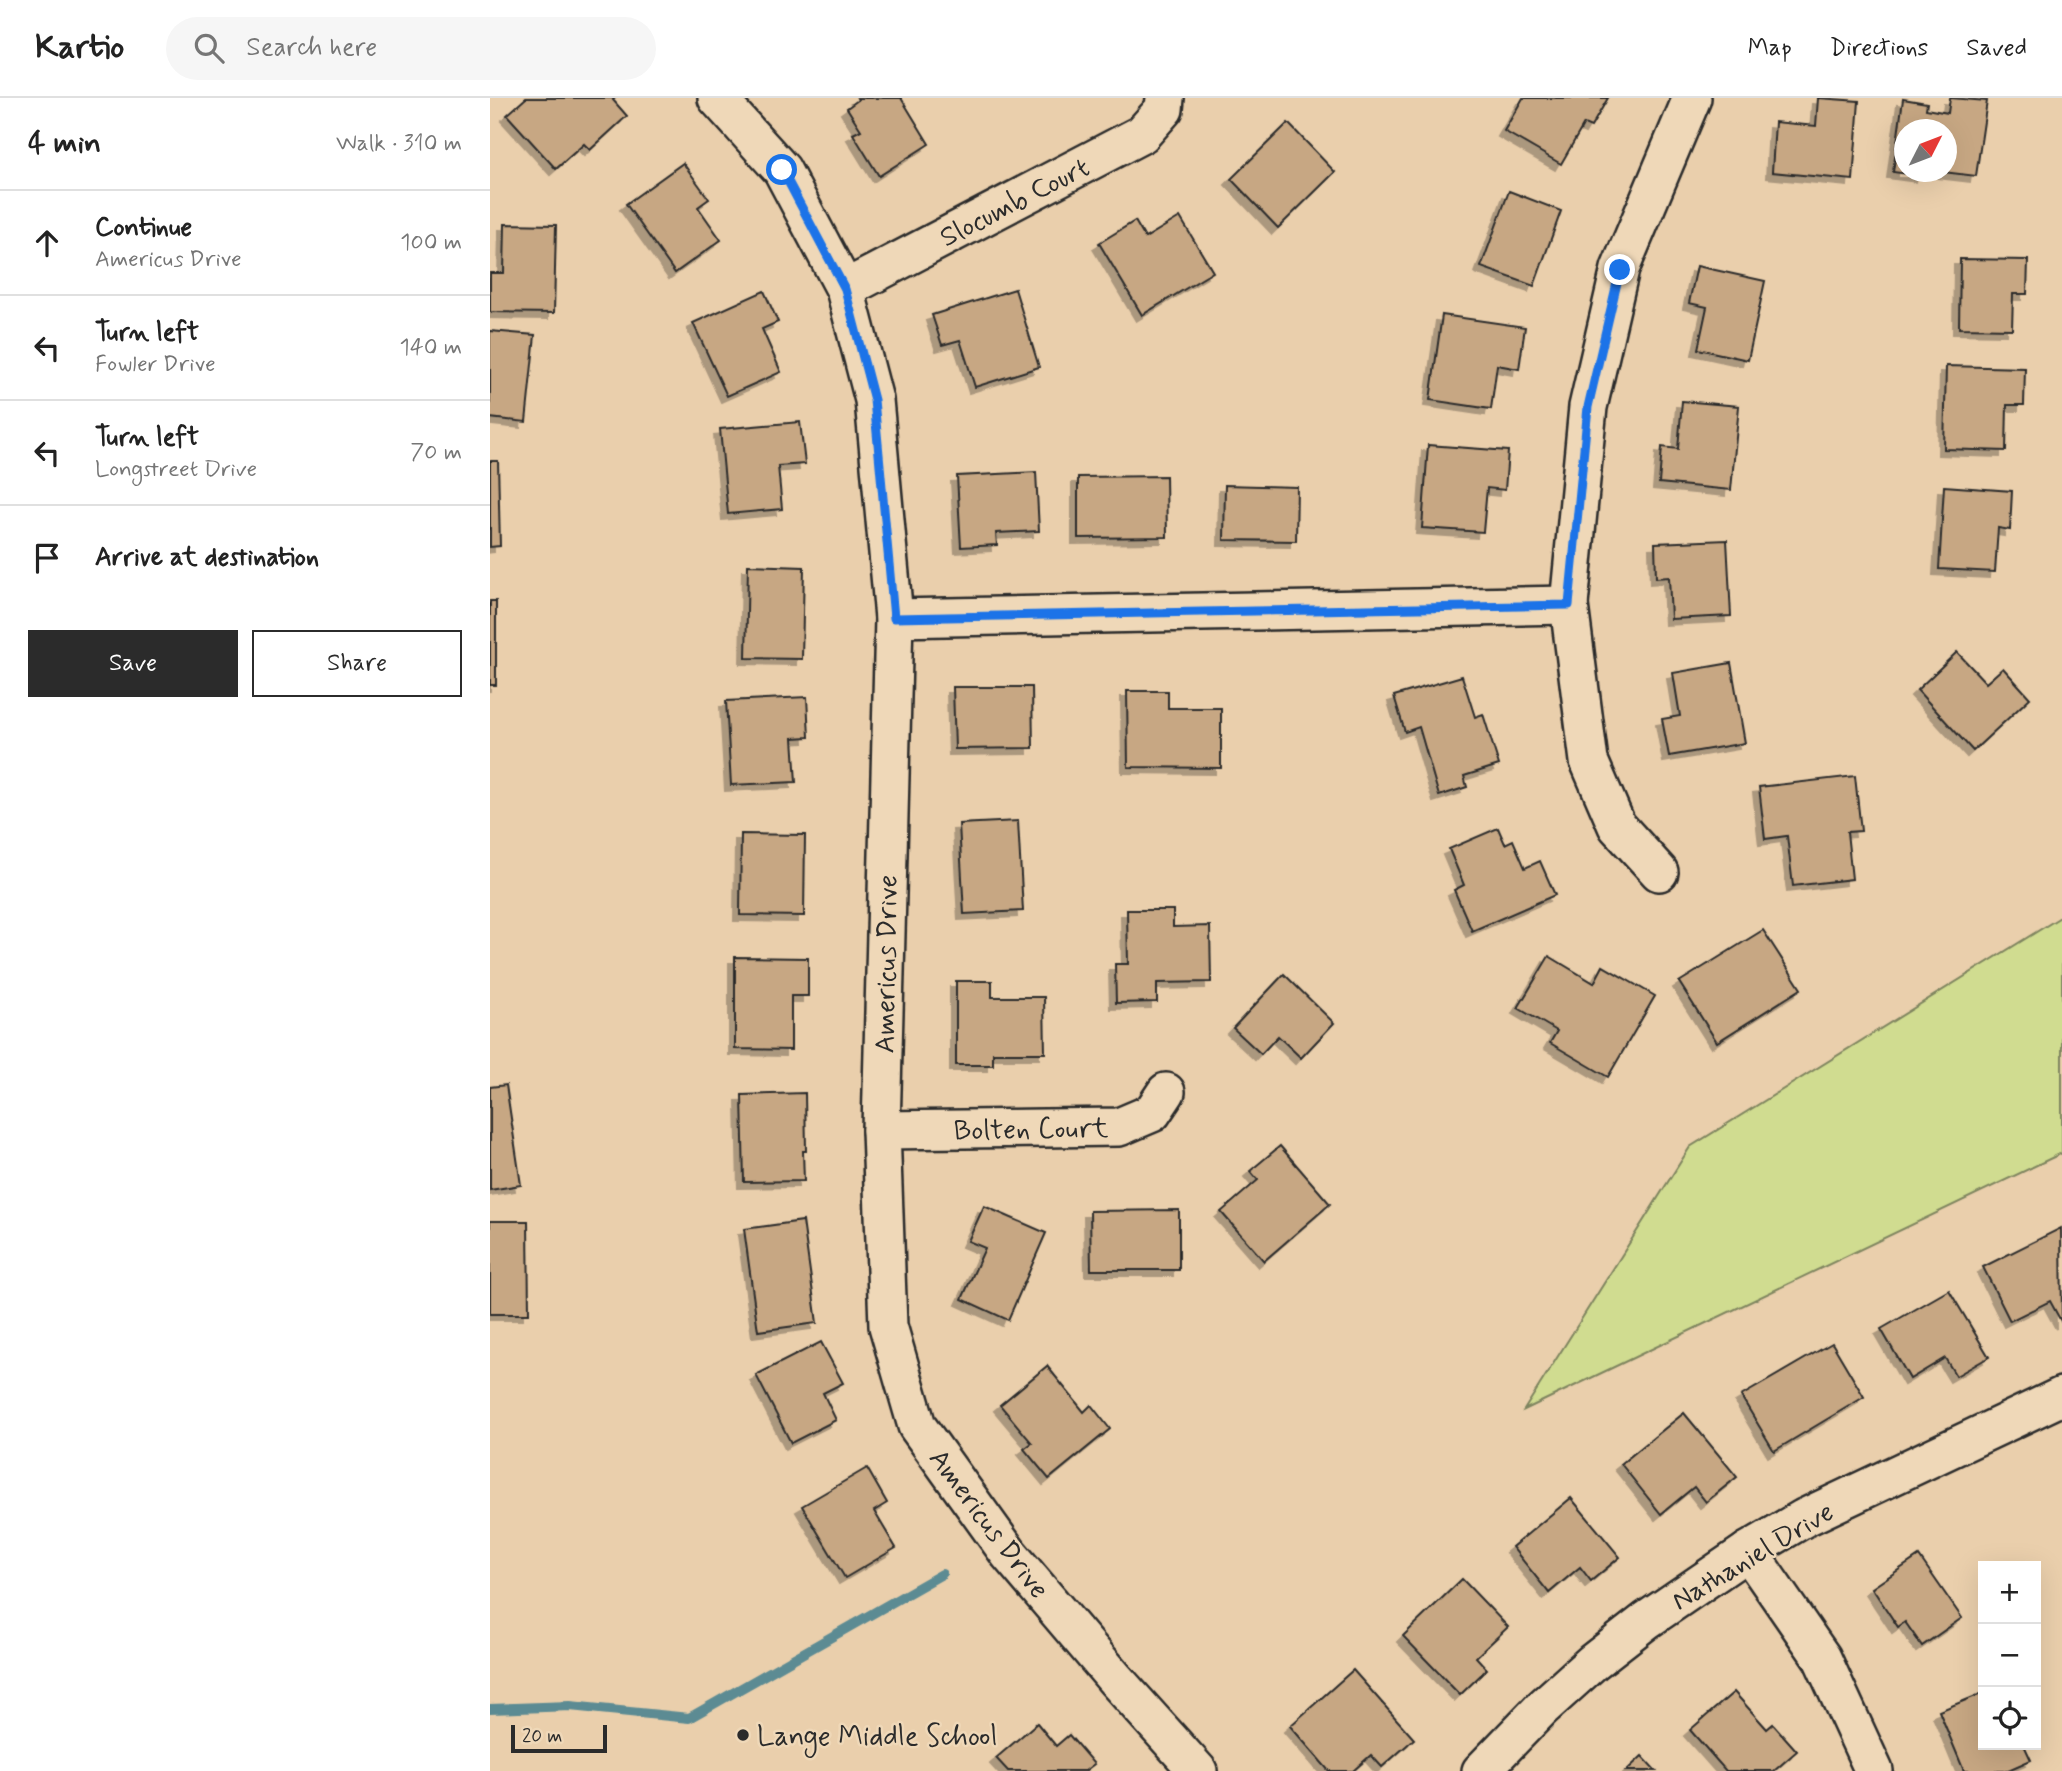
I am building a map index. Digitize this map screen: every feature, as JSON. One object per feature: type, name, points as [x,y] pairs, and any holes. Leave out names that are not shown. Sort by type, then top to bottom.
[{"type":"street","name":"Americus Drive","points":[[717,98],[782,170],[845,289],[874,400],[894,618],[881,1130],[887,1326],[917,1426],[1009,1554],[1198,1771]]},
{"type":"street","name":"Slocumb Court","points":[[845,289],[1142,135],[1164,109],[1165,98]]},
{"type":"street","points":[[1659,872],[1617,826],[1589,761],[1569,605],[1588,407],[1620,270],[1692,98]]},
{"type":"street","points":[[894,618],[1569,605]]},
{"type":"street","name":"Bolten Court","points":[[881,1130],[1119,1127],[1152,1113],[1166,1091]]},
{"type":"street","name":"Nathaniel Drive","points":[[1481,1771],[1542,1708],[1593,1662],[1647,1620],[1748,1551],[1804,1518],[2062,1396]]},
{"type":"street","points":[[1748,1551],[1822,1658],[1874,1771]]},
{"type":"green space","points":[[2062,916],[2062,1153],[1524,1410],[1690,1147]]},
{"type":"building","points":[[526,98],[615,98],[613,100],[627,116],[590,150],[584,144],[556,169],[507,115]]},
{"type":"building","points":[[857,98],[901,98],[929,144],[879,176],[853,134],[861,130],[847,108],[858,100]]},
{"type":"building","points":[[1523,98],[1608,98],[1591,127],[1584,124],[1561,164],[1504,131]]},
{"type":"building","points":[[1818,98],[1859,101],[1853,180],[1772,172],[1775,122],[1816,126]]},
{"type":"building","points":[[1950,98],[1987,101],[1976,176],[1957,174],[1957,119],[1900,119],[1903,99],[1927,103],[1926,109],[1948,113]]},
{"type":"building","points":[[1288,123],[1335,172],[1278,228],[1231,179]]},
{"type":"building","points":[[683,163],[709,199],[698,207],[721,240],[675,273],[626,204]]},
{"type":"building","points":[[1509,191],[1561,211],[1534,286],[1481,267]]},
{"type":"building","points":[[1180,217],[1213,272],[1142,315],[1099,243],[1135,221],[1145,238]]},
{"type":"building","points":[[505,224],[556,225],[554,313],[490,312],[490,273],[504,273]]},
{"type":"building","points":[[1960,259],[2028,260],[2027,294],[2013,294],[2012,329],[1959,328]]},
{"type":"building","points":[[1697,266],[1765,281],[1748,360],[1698,349],[1707,307],[1689,303]]},
{"type":"building","points":[[1015,289],[1039,367],[975,387],[960,340],[942,345],[932,315]]},
{"type":"building","points":[[764,291],[778,322],[762,329],[781,372],[727,396],[693,323]]},
{"type":"building","points":[[1442,315],[1525,327],[1519,369],[1497,365],[1491,409],[1430,400]]},
{"type":"building","points":[[490,331],[535,335],[526,422],[490,418]]},
{"type":"building","points":[[1946,366],[2025,368],[2024,405],[2007,405],[2006,451],[1944,449]]},
{"type":"building","points":[[1682,401],[1739,406],[1731,490],[1659,483],[1662,447],[1678,449]]},
{"type":"building","points":[[800,422],[805,464],[778,466],[782,509],[728,514],[720,429]]},
{"type":"building","points":[[1428,445],[1508,451],[1505,490],[1487,488],[1483,532],[1422,528]]},
{"type":"building","points":[[490,461],[498,461],[500,546],[490,547]]},
{"type":"building","points":[[1036,472],[1039,531],[996,533],[997,545],[961,547],[957,476]]},
{"type":"building","points":[[1166,476],[1167,537],[1078,538],[1078,477]]},
{"type":"building","points":[[1225,485],[1297,487],[1296,541],[1224,540]]},
{"type":"building","points":[[1944,486],[2012,491],[2010,530],[1998,528],[1995,572],[1939,569]]},
{"type":"building","points":[[1727,540],[1731,616],[1671,619],[1669,577],[1656,578],[1655,543]]},
{"type":"building","points":[[748,565],[804,567],[802,659],[746,658]]},
{"type":"building","points":[[490,601],[496,601],[496,685],[490,685]]},
{"type":"building","points":[[1957,652],[1986,683],[2003,668],[2030,698],[1973,751],[1917,690]]},
{"type":"building","points":[[1731,663],[1745,743],[1669,756],[1662,719],[1680,716],[1673,673]]},
{"type":"building","points":[[1462,676],[1475,717],[1483,714],[1499,765],[1464,776],[1467,787],[1439,796],[1419,727],[1405,732],[1394,696]]},
{"type":"building","points":[[953,687],[1032,687],[1033,748],[955,749]]},
{"type":"building","points":[[1127,691],[1168,691],[1168,708],[1221,708],[1221,768],[1128,767]]},
{"type":"building","points":[[807,697],[809,737],[793,738],[796,782],[731,785],[726,701]]},
{"type":"building","points":[[1855,776],[1861,831],[1847,832],[1852,879],[1793,886],[1787,836],[1765,839],[1759,787]]},
{"type":"building","points":[[1018,821],[1023,911],[964,914],[959,824]]},
{"type":"building","points":[[1498,828],[1505,844],[1513,840],[1525,868],[1540,861],[1555,895],[1472,931],[1454,890],[1464,885],[1449,849]]},
{"type":"building","points":[[741,834],[805,835],[804,916],[740,915]]},
{"type":"building","points":[[1127,910],[1173,910],[1173,927],[1210,926],[1211,982],[1157,983],[1157,1002],[1116,1003],[1115,964],[1128,964]]},
{"type":"building","points":[[1763,930],[1801,989],[1717,1042],[1679,982]]},
{"type":"building","points":[[1549,956],[1594,983],[1603,966],[1655,996],[1608,1077],[1550,1043],[1557,1031],[1518,1008]]},
{"type":"building","points":[[735,957],[808,958],[808,996],[791,996],[791,1050],[735,1049]]},
{"type":"building","points":[[1284,974],[1334,1023],[1301,1058],[1278,1036],[1261,1054],[1233,1028]]},
{"type":"building","points":[[956,981],[992,981],[992,997],[1044,997],[1045,1053],[993,1053],[993,1065],[956,1065]]},
{"type":"building","points":[[506,1085],[521,1185],[490,1190],[490,1087]]},
{"type":"building","points":[[805,1093],[804,1181],[744,1182],[742,1095]]},
{"type":"building","points":[[1280,1146],[1330,1204],[1264,1261],[1221,1212],[1258,1180],[1250,1171]]},
{"type":"building","points":[[984,1206],[1046,1233],[1008,1320],[962,1299],[985,1248],[968,1241]]},
{"type":"building","points":[[1179,1210],[1179,1270],[1091,1270],[1090,1211]]},
{"type":"building","points":[[490,1221],[528,1221],[529,1314],[490,1314]]},
{"type":"building","points":[[803,1221],[817,1323],[758,1331],[744,1229]]},
{"type":"building","points":[[2061,1228],[2062,1323],[2050,1301],[2010,1321],[1983,1267]]},
{"type":"building","points":[[1949,1290],[1989,1357],[1956,1376],[1945,1358],[1910,1379],[1881,1329]]},
{"type":"building","points":[[821,1342],[843,1383],[823,1393],[836,1420],[791,1443],[756,1375]]},
{"type":"building","points":[[1832,1343],[1864,1397],[1774,1451],[1741,1396]]},
{"type":"building","points":[[1047,1366],[1084,1412],[1091,1405],[1110,1429],[1049,1479],[1024,1449],[1032,1443],[1000,1405]]},
{"type":"building","points":[[1684,1413],[1737,1477],[1706,1502],[1694,1487],[1661,1514],[1621,1464]]},
{"type":"building","points":[[867,1468],[887,1503],[874,1511],[896,1548],[845,1578],[802,1506]]},
{"type":"building","points":[[1571,1498],[1620,1557],[1591,1581],[1580,1567],[1549,1593],[1512,1547]]},
{"type":"building","points":[[1919,1556],[1962,1618],[1922,1646],[1905,1622],[1898,1627],[1872,1588]]},
{"type":"building","points":[[1462,1579],[1508,1627],[1476,1657],[1487,1669],[1460,1695],[1403,1636]]},
{"type":"building","points":[[1353,1670],[1414,1739],[1382,1767],[1371,1755],[1353,1771],[1329,1771],[1290,1726]]},
{"type":"building","points":[[1734,1692],[1767,1729],[1773,1724],[1797,1751],[1774,1771],[1726,1771],[1690,1730]]},
{"type":"building","points":[[1978,1695],[1978,1750],[2026,1750],[2031,1760],[2006,1771],[1964,1771],[1939,1711]]},
{"type":"building","points":[[1037,1723],[1056,1746],[1069,1735],[1094,1764],[1085,1771],[1008,1771],[996,1758]]},
{"type":"building","points":[[1642,1756],[1656,1771],[1626,1771]]},
{"type":"waterway","points":[[490,1709],[570,1706],[689,1718],[942,1574]]},
{"type":"place","name":"Lange Middle School","points":[[743,1735]]},
{"type":"route","points":[[782,170],[845,289],[874,400],[894,618],[1569,605],[1588,407],[1620,270]]}]
